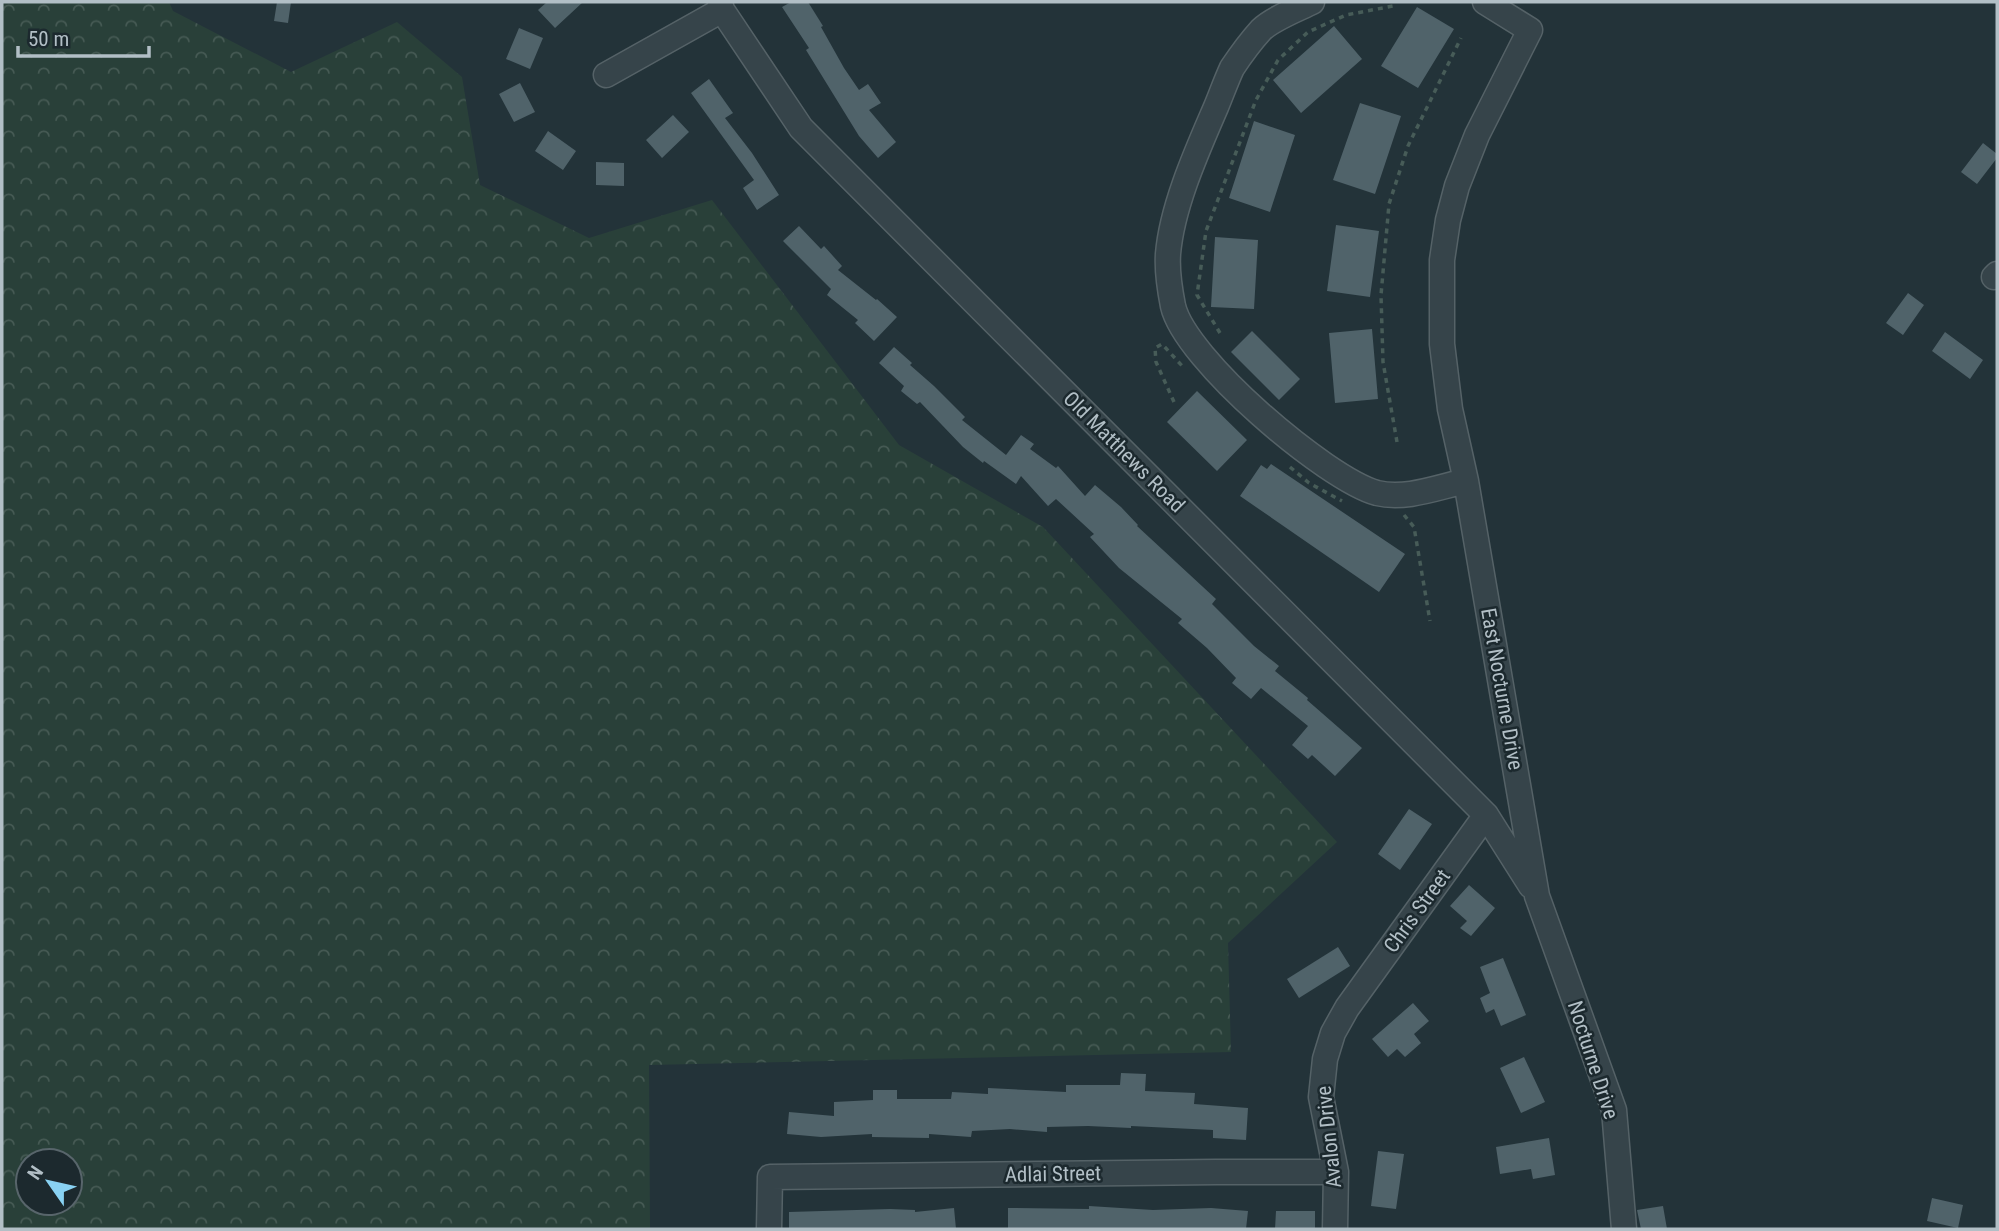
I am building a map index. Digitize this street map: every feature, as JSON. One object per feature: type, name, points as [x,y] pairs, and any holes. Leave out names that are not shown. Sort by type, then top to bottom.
[{"type":"street","points":[[1312,2],[1263,28],[1233,68],[1177,207],[1168,255],[1174,307],[1183,330],[1202,356],[1252,407],[1290,439],[1349,480],[1377,493],[1401,496],[1466,481]]},
{"type":"street","name":"East Nocturne Drive","points":[[1485,2],[1530,30],[1477,135],[1457,186],[1443,255],[1442,344],[1450,409],[1466,481],[1537,896]]},
{"type":"street","points":[[606,75],[721,6]]},
{"type":"street","name":"Old Matthews Road","points":[[721,6],[801,128],[1486,815],[1537,896]]},
{"type":"street","name":"Chris Street","points":[[1347,1008],[1486,815]]},
{"type":"street","name":"Nocturne Drive","points":[[1537,896],[1614,1110],[1624,1229]]},
{"type":"street","name":"Avalon Drive","points":[[1335,1229],[1336,1172],[1321,1097],[1325,1059],[1332,1033],[1347,1008]]},
{"type":"street","name":"Adlai Street","points":[[769,1229],[770,1177],[1336,1172]]},
{"type":"path","points":[[1220,333],[1197,295],[1206,231],[1256,100],[1278,60],[1308,32],[1346,15],[1392,6]]},
{"type":"path","points":[[1397,442],[1383,362],[1381,296],[1389,204],[1408,146],[1461,38]]},
{"type":"green space","points":[[2,2],[169,2],[173,11],[291,72],[397,22],[462,77],[480,185],[589,238],[712,200],[899,445],[1043,527],[1337,842],[1228,943],[1231,1052],[649,1065],[650,1229],[2,1229]]},
{"type":"building","points":[[277,2],[291,2],[288,23],[274,21]]},
{"type":"building","points":[[547,2],[583,2],[555,28],[538,10]]},
{"type":"building","points":[[791,2],[808,2],[859,90],[868,84],[881,103],[869,110],[896,142],[878,158],[859,136],[806,50],[809,48],[782,7]]},
{"type":"building","points":[[1417,7],[1454,29],[1418,88],[1381,66]]},
{"type":"building","points":[[1334,26],[1362,59],[1301,113],[1273,80]]},
{"type":"building","points":[[519,28],[543,38],[530,69],[506,59]]},
{"type":"building","points":[[709,79],[733,113],[725,118],[779,195],[757,210],[743,188],[754,180],[691,93]]},
{"type":"building","points":[[520,83],[535,112],[514,122],[499,94]]},
{"type":"building","points":[[1360,103],[1401,116],[1375,194],[1333,180]]},
{"type":"building","points":[[673,115],[689,132],[662,158],[646,140]]},
{"type":"building","points":[[1254,121],[1295,135],[1270,212],[1229,198]]},
{"type":"building","points":[[548,131],[576,151],[563,170],[535,151]]},
{"type":"building","points":[[1983,143],[1997,154],[1997,158],[1977,184],[1961,172]]},
{"type":"building","points":[[596,162],[624,163],[624,186],[596,185]]},
{"type":"building","points":[[1336,225],[1379,231],[1370,297],[1327,291]]},
{"type":"building","points":[[799,226],[821,249],[824,246],[842,266],[838,270],[897,317],[874,341],[855,323],[858,320],[827,295],[831,289],[783,241]]},
{"type":"building","points":[[1215,237],[1258,240],[1254,309],[1211,307]]},
{"type":"building","points":[[1908,293],[1924,305],[1903,335],[1886,323]]},
{"type":"building","points":[[1372,329],[1378,399],[1335,403],[1329,333]]},
{"type":"building","points":[[1252,331],[1300,379],[1279,400],[1231,352]]},
{"type":"building","points":[[1945,332],[1983,360],[1970,379],[1932,351]]},
{"type":"building","points":[[894,347],[965,417],[962,420],[1006,455],[1021,435],[1034,444],[1030,449],[1056,468],[1058,466],[1085,496],[1095,485],[1121,507],[1137,526],[1216,599],[1212,604],[1254,646],[1279,666],[1275,671],[1362,748],[1335,776],[1312,755],[1308,759],[1292,745],[1308,726],[1261,688],[1251,699],[1232,683],[1236,678],[1178,623],[1182,619],[1119,568],[1090,537],[1094,534],[1056,499],[1048,506],[1021,476],[1016,484],[984,461],[983,463],[963,447],[920,402],[917,404],[901,391],[904,386],[879,363]]},
{"type":"building","points":[[1197,391],[1247,440],[1217,471],[1167,422]]},
{"type":"building","points":[[1271,464],[1405,554],[1379,592],[1240,496],[1261,465],[1267,469]]},
{"type":"building","points":[[1409,809],[1432,824],[1400,870],[1378,854]]},
{"type":"building","points":[[1469,885],[1495,908],[1471,936],[1460,928],[1467,921],[1450,906]]},
{"type":"building","points":[[1338,947],[1350,966],[1299,998],[1287,979]]},
{"type":"building","points":[[1503,958],[1526,1015],[1501,1026],[1494,1009],[1486,1013],[1480,998],[1490,993],[1480,967]]},
{"type":"building","points":[[1413,1003],[1429,1021],[1414,1034],[1421,1043],[1405,1057],[1397,1049],[1388,1057],[1372,1039]]},
{"type":"building","points":[[1524,1057],[1545,1102],[1521,1113],[1500,1068]]},
{"type":"building","points":[[1121,1073],[1146,1074],[1145,1091],[1195,1093],[1194,1104],[1248,1108],[1246,1140],[1213,1138],[1213,1130],[1131,1126],[1047,1127],[1047,1132],[1010,1129],[972,1131],[971,1137],[929,1134],[929,1138],[872,1137],[872,1134],[821,1137],[787,1134],[789,1112],[834,1116],[834,1102],[873,1100],[873,1090],[897,1090],[897,1099],[951,1099],[952,1092],[988,1094],[988,1088],[1066,1092],[1066,1085],[1120,1085]]},
{"type":"building","points":[[1549,1138],[1555,1175],[1533,1179],[1531,1169],[1500,1174],[1496,1147]]},
{"type":"building","points":[[1378,1151],[1404,1154],[1396,1209],[1371,1206]]},
{"type":"building","points":[[1932,1198],[1963,1205],[1958,1228],[1927,1221]]},
{"type":"building","points":[[1089,1206],[1248,1211],[1246,1229],[1008,1229],[1008,1208],[1089,1209]]},
{"type":"building","points":[[1663,1206],[1667,1229],[1641,1229],[1637,1210]]},
{"type":"building","points":[[954,1208],[956,1229],[789,1229],[789,1212],[890,1209],[915,1212]]},
{"type":"building","points":[[1276,1211],[1315,1211],[1315,1229],[1275,1229]]}]
